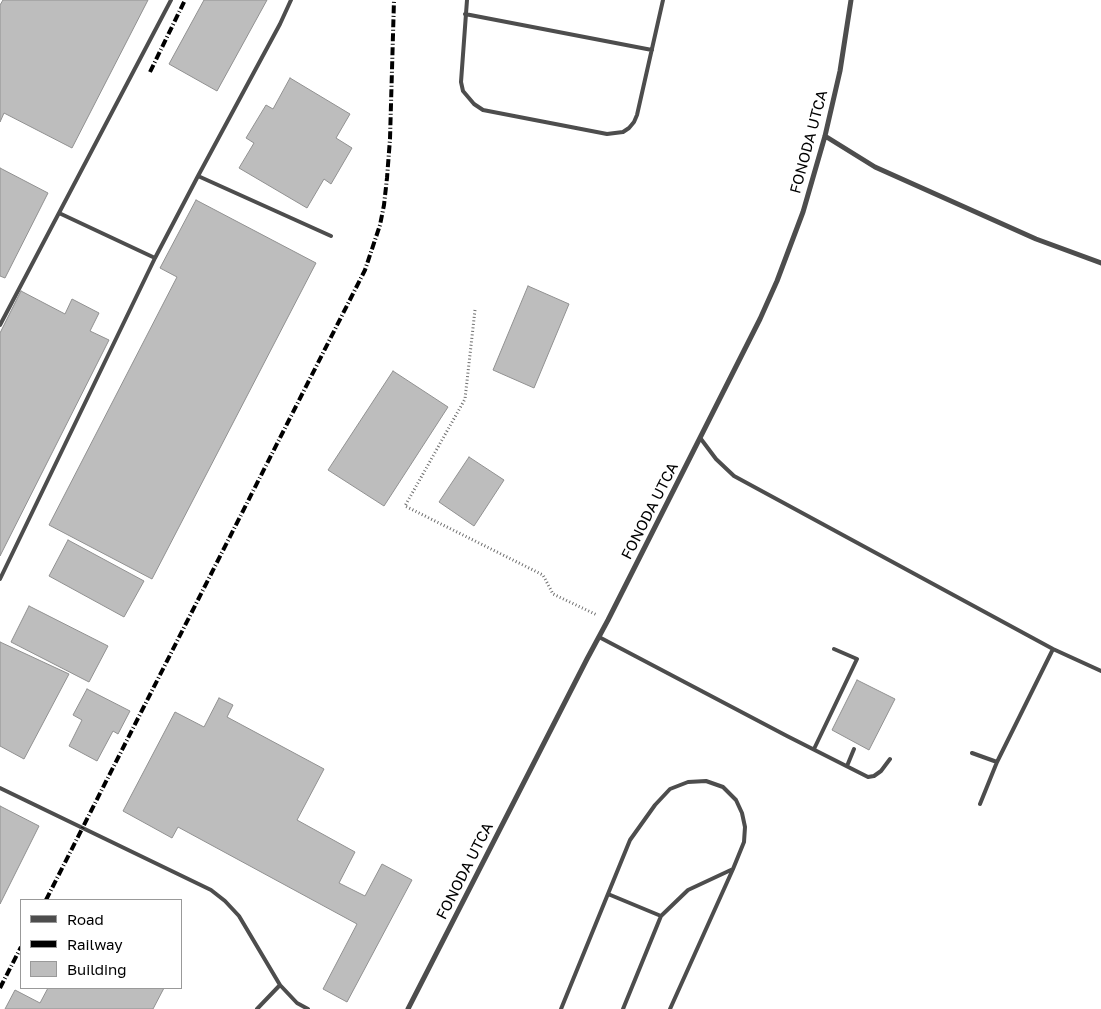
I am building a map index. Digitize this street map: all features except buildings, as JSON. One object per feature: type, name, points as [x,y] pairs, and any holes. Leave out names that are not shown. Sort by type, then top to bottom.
[{"type":"street","name":"FONODA UTCA","points":[[408,1009],[701,439],[760,320],[803,212],[825,136],[840,71],[851,0]]},
{"type":"street","points":[[825,136],[875,167],[1036,239],[1101,263]]},
{"type":"lane","points":[[0,324],[171,0]]},
{"type":"lane","points":[[0,578],[155,258],[291,0]]},
{"type":"lane","points":[[466,0],[461,82],[463,91],[468,99],[483,110],[608,134],[623,132],[634,122],[637,115],[663,0]]},
{"type":"lane","points":[[465,14],[652,50]]},
{"type":"lane","points":[[198,176],[331,236]]},
{"type":"lane","points":[[59,213],[155,258]]},
{"type":"lane","points":[[701,439],[716,459],[734,476],[1053,649],[1101,671]]},
{"type":"lane","points":[[599,637],[868,777],[881,772],[890,760]]},
{"type":"lane","points":[[814,749],[857,660],[834,649]]},
{"type":"lane","points":[[980,804],[998,762],[1053,649]]},
{"type":"lane","points":[[846,766],[854,749]]},
{"type":"lane","points":[[972,754],[998,762]]},
{"type":"lane","points":[[561,1009],[630,840],[655,805],[670,789],[688,782],[706,780],[723,786],[736,800],[746,827],[744,842],[670,1009]]},
{"type":"lane","points":[[0,788],[211,890],[239,916],[280,985],[297,1003],[308,1009]]},
{"type":"lane","points":[[623,1009],[661,916],[688,890],[733,869]]},
{"type":"lane","points":[[608,894],[661,916]]},
{"type":"lane","points":[[257,1009],[280,985]]},
{"type":"path","points":[[475,310],[465,400],[405,506],[543,575],[553,594],[585,609]]},
{"type":"railway","points":[[150,72],[185,0]]},
{"type":"railway","points":[[47,899],[365,270],[380,225],[387,178],[394,0]]},
{"type":"railway","points":[[0,988],[20,949]]}]
